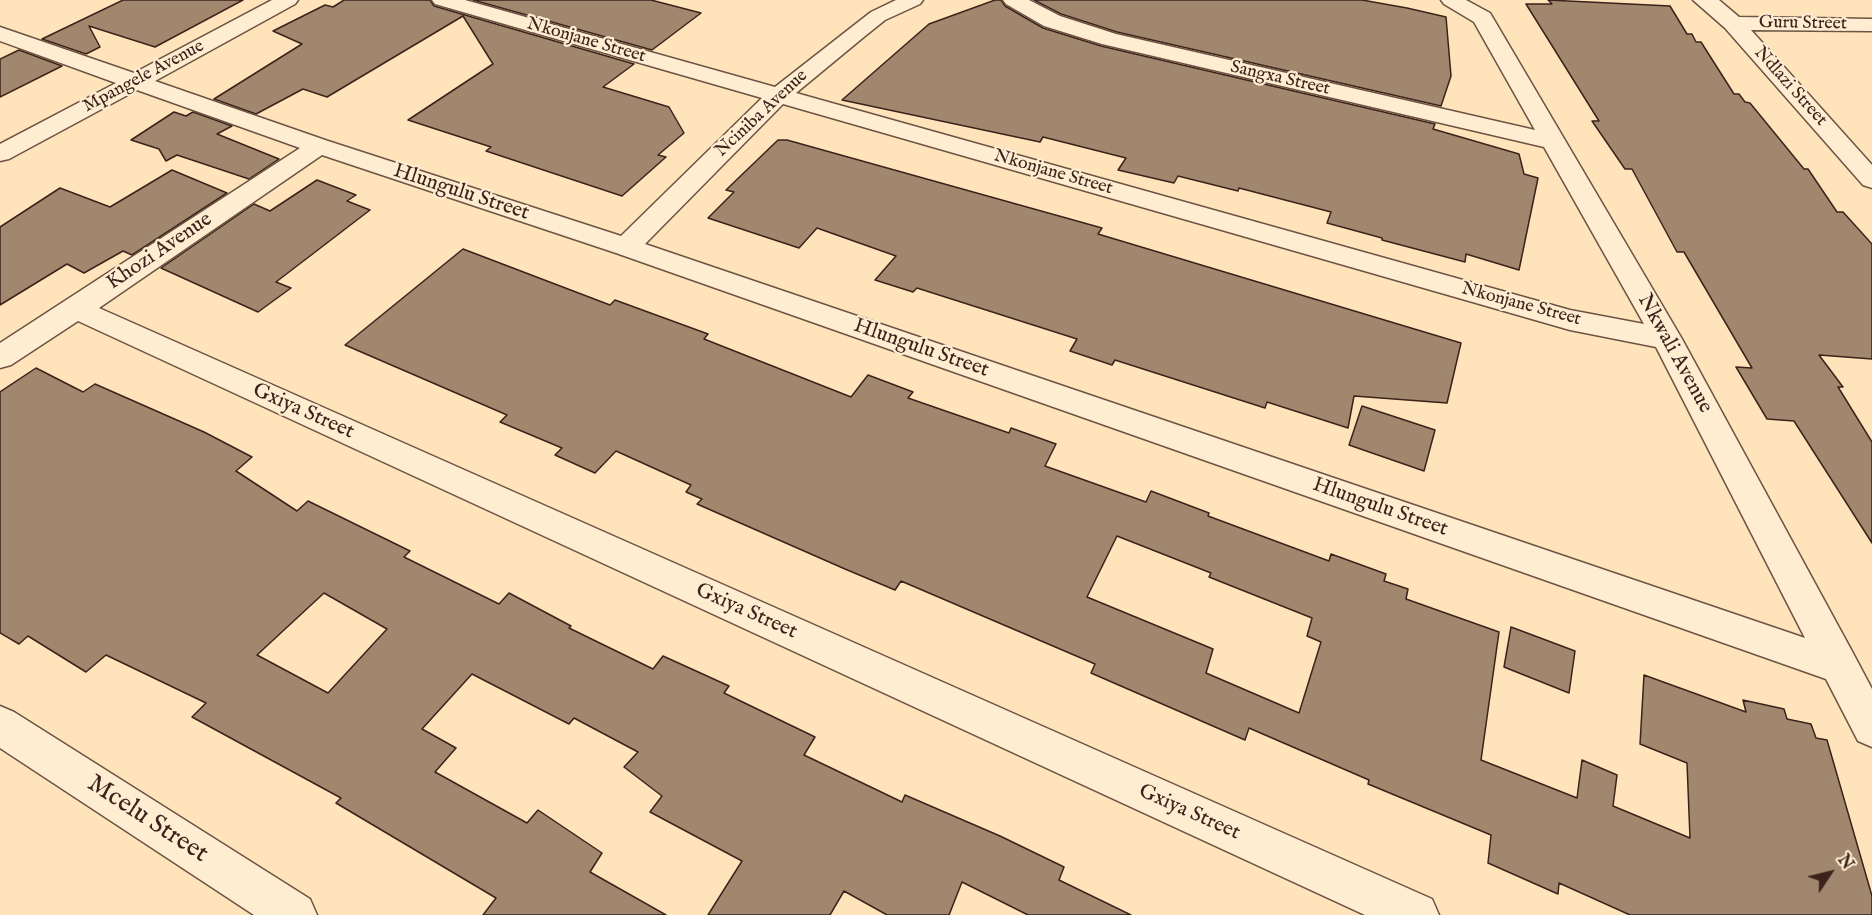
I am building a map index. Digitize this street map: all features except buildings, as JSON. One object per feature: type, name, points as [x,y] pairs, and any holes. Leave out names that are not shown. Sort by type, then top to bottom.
[{"type":"street","name":"Mpangele Avenue","points":[[0,154],[288,0]]},
{"type":"street","name":"Nkonjane Street","points":[[442,0],[1570,320],[1667,339]]},
{"type":"street","name":"Nciniba Avenue","points":[[626,247],[779,95],[878,16],[913,0]]},
{"type":"street","name":"Sangxa Street","points":[[1013,0],[1052,21],[1110,39],[1553,142]]},
{"type":"street","name":"Nkwali Avenue","points":[[1451,0],[1482,18],[1667,339],[1872,728]]},
{"type":"street","name":"Ndlazi Street","points":[[1705,0],[1733,23],[1872,180]]},
{"type":"street","name":"Guru Street","points":[[1733,23],[1872,25]]},
{"type":"street","name":"Hlungulu Street","points":[[0,34],[319,146],[626,247],[1840,667]]},
{"type":"street","name":"Khozi Avenue","points":[[0,357],[76,309],[319,146]]},
{"type":"street","name":"Gxiya Street","points":[[76,309],[1395,911]]},
{"type":"street","name":"Mcelu Street","points":[[0,725],[294,915]]}]
